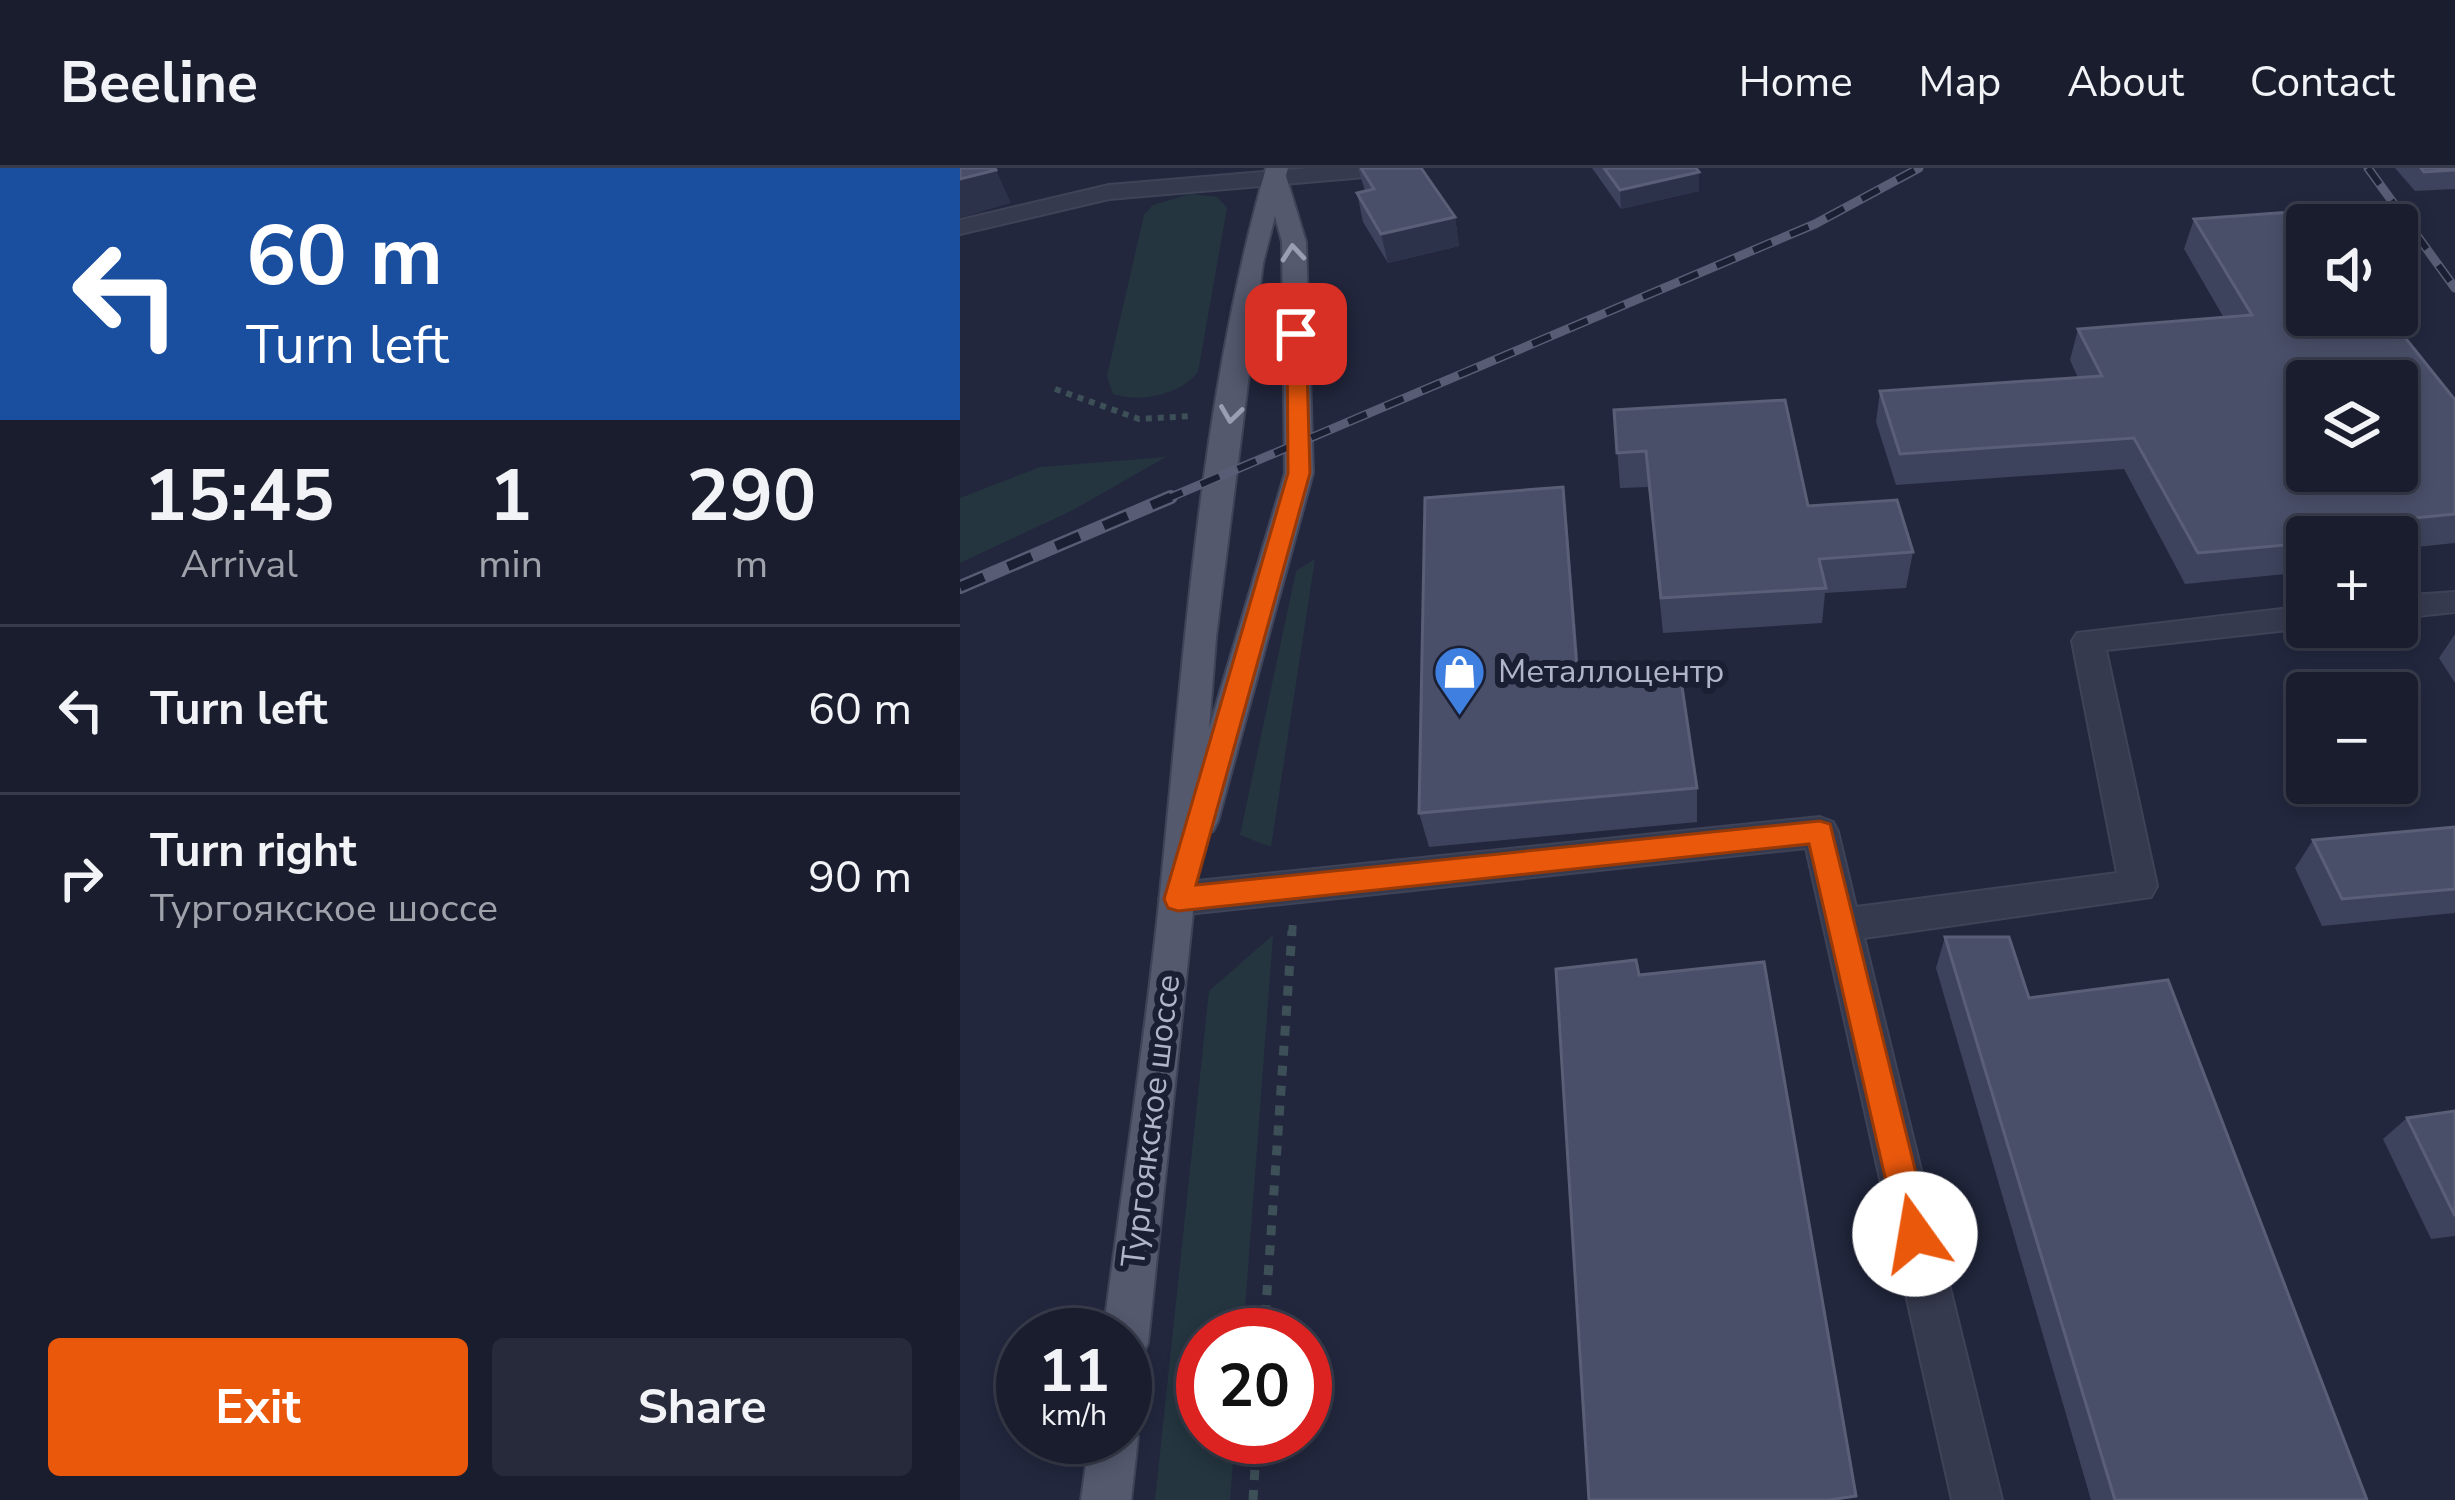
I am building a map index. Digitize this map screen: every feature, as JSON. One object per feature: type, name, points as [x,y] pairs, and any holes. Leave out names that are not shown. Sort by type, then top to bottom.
[{"type":"main road","name":"Тургоякское шоссе","points":[[1129,1308],[1178,899],[1200,637],[1251,262],[1277,172]]},
{"type":"main road","name":"Тургоякское шоссе","points":[[1178,899],[1299,473],[1294,242],[1277,172]]},
{"type":"main road","points":[[1106,1500],[1111,1464]]},
{"type":"lane","points":[[960,227],[1136,179],[1388,168]]},
{"type":"lane","points":[[2418,606],[2451,602]]},
{"type":"lane","points":[[1842,925],[2138,886],[2088,641],[2286,619]]},
{"type":"lane","points":[[1178,899],[1820,832],[1977,1500]]},
{"type":"path","points":[[1055,389],[1139,419],[1231,414]]},
{"type":"path","points":[[1266,1308],[1295,886]]},
{"type":"path","points":[[1252,1500],[1255,1464]]},
{"type":"shaded area","points":[[1190,194],[1217,197],[1227,208],[1198,372],[1159,395],[1113,394],[1107,376],[1144,215],[1153,205]]},
{"type":"shaded area","points":[[1166,457],[1073,510],[960,563],[960,498],[1040,467]]},
{"type":"shaded area","points":[[1315,559],[1271,847],[1240,835],[1296,571]]},
{"type":"shaded area","points":[[1273,935],[1245,1308],[1176,1308],[1176,1464],[1233,1464],[1230,1500],[1155,1500],[1209,991]]},
{"type":"building","points":[[960,168],[995,168],[996,170],[960,179]]},
{"type":"building","points":[[1361,168],[1421,168],[1455,217],[1381,234],[1357,193],[1374,189]]},
{"type":"building","points":[[1604,168],[1696,168],[1699,172],[1620,190]]},
{"type":"building","points":[[2421,168],[2455,168],[2455,170],[2424,172]]},
{"type":"building","points":[[2286,212],[2286,336],[2404,336],[2455,400],[2455,514],[2286,516],[2286,545],[2198,553],[2134,438],[1900,454],[1880,391],[2102,376],[2078,329],[2252,315],[2194,219]]},
{"type":"building","points":[[1785,400],[1808,506],[1897,500],[1913,552],[1819,559],[1826,588],[1661,598],[1646,451],[1617,453],[1614,410]]},
{"type":"building","points":[[1563,487],[1578,682],[1680,673],[1697,788],[1419,813],[1425,498]]},
{"type":"building","points":[[2455,827],[2455,889],[2342,899],[2313,840]]},
{"type":"building","points":[[1945,937],[2009,937],[2029,998],[2168,980],[2367,1500],[2115,1500]]},
{"type":"building","points":[[1636,960],[1639,975],[1764,962],[1856,1496],[1589,1500],[1556,969]]},
{"type":"building","points":[[2455,1111],[2455,1216],[2407,1118]]},
{"type":"railway","points":[[1164,500],[1815,224],[1919,168]]},
{"type":"railway","points":[[2368,168],[2455,288]]},
{"type":"railway","points":[[960,587],[1171,497]]},
{"type":"place","name":"Металлоцентр","points":[[1459,717]]},
{"type":"route","points":[[1296,334],[1299,473],[1178,899],[1820,832],[1915,1234]]}]
